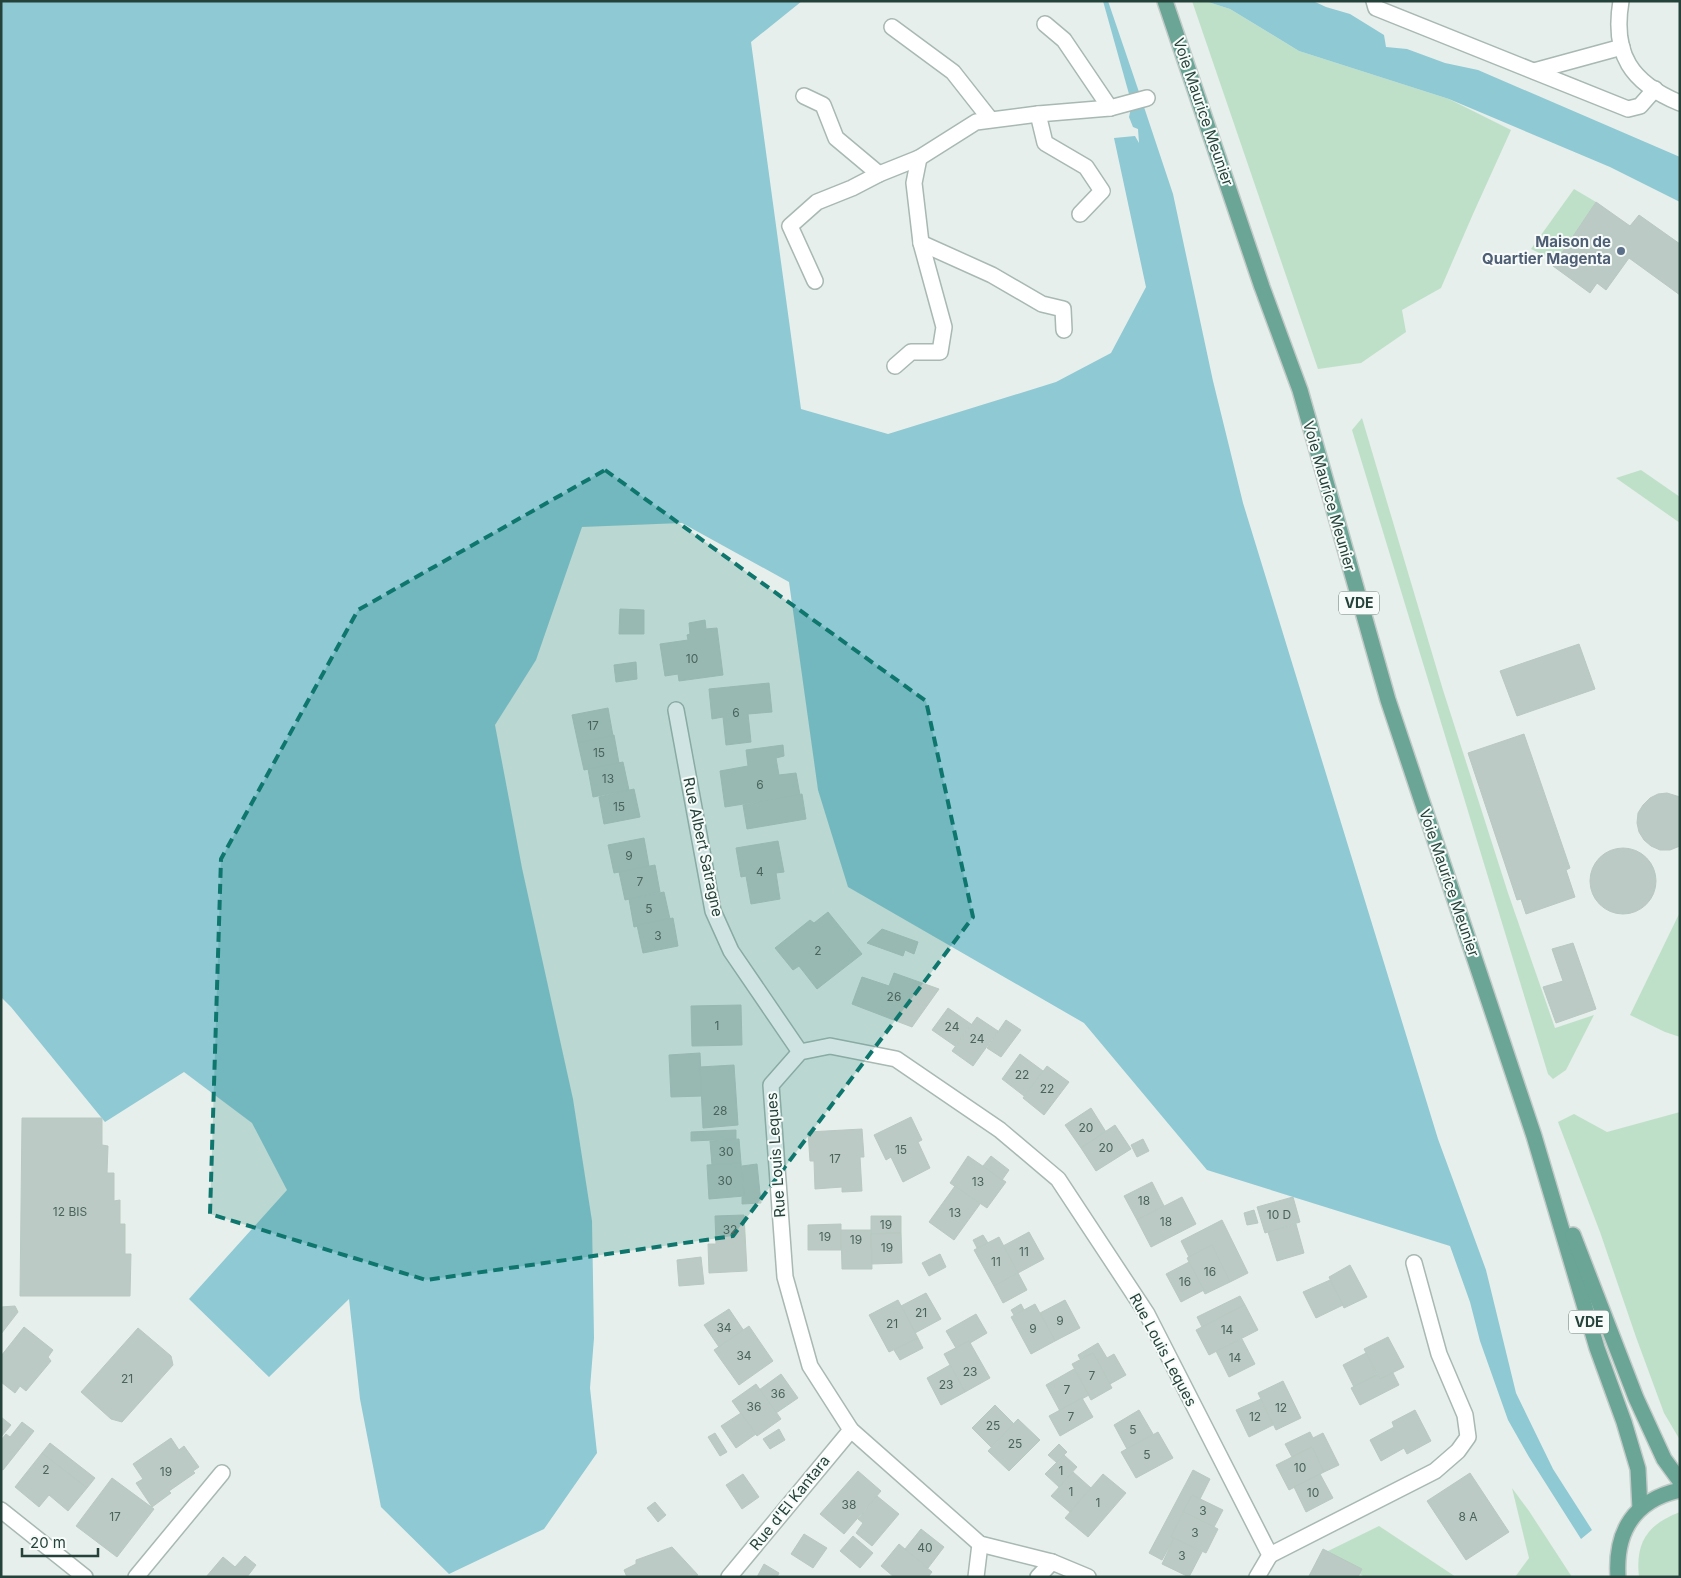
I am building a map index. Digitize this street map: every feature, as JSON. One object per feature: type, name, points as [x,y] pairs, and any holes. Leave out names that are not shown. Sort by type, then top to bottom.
[{"type":"main road","name":"Voie Maurice Meunier","points":[[1165,1],[1262,287],[1300,390],[1388,700],[1534,1136],[1597,1348],[1624,1422],[1638,1469],[1640,1509]]},
{"type":"main road","name":"Voie Maurice Meunier","points":[[1534,1136],[1636,1398],[1664,1459],[1680,1481]]},
{"type":"main road","points":[[1618,1577],[1617,1559],[1620,1540],[1628,1524],[1640,1509],[1654,1499],[1668,1492],[1680,1490]]},
{"type":"street","points":[[1374,1],[1376,8],[1628,108],[1640,106],[1655,89]]},
{"type":"street","points":[[1621,1],[1619,37],[1627,63],[1642,82],[1680,103]]},
{"type":"street","points":[[1045,24],[1064,40],[1110,108]]},
{"type":"street","points":[[892,27],[953,72],[990,119]]},
{"type":"street","points":[[1534,71],[1622,47]]},
{"type":"street","points":[[804,96],[823,105],[836,138],[879,174]]},
{"type":"street","points":[[815,282],[790,226],[817,202],[919,158],[976,122],[990,119],[1110,108],[1147,98]]},
{"type":"street","points":[[1038,114],[1046,143],[1086,167],[1102,191],[1080,214]]},
{"type":"street","points":[[895,366],[911,352],[940,352],[944,327],[921,243],[914,183],[919,158]]},
{"type":"street","points":[[921,243],[992,275],[1042,304],[1063,309],[1064,330]]},
{"type":"street","name":"Rue Albert Satragne","points":[[676,710],[713,911],[731,951],[800,1052]]},
{"type":"street","name":"Rue Louis Leques","points":[[1088,1577],[1052,1562],[980,1544],[851,1430],[810,1366],[785,1277],[771,1084],[800,1052],[830,1046],[896,1059],[1000,1130],[1058,1178],[1147,1314],[1270,1555]]},
{"type":"street","points":[[1257,1577],[1270,1555],[1435,1472],[1458,1451],[1468,1437],[1465,1415],[1439,1354],[1414,1263]]},
{"type":"street","name":"Rue d'El Kantara","points":[[729,1577],[851,1430]]},
{"type":"street","points":[[136,1577],[222,1473]]},
{"type":"street","points":[[1,1510],[85,1577]]},
{"type":"street","points":[[976,1577],[980,1544]]},
{"type":"street","points":[[1038,1577],[1052,1562]]},
{"type":"highlighted area","points":[[605,470],[926,701],[973,917],[733,1236],[426,1280],[210,1214],[221,859],[358,610]]},
{"type":"green space","points":[[1192,1],[1205,1],[1230,9],[1299,51],[1449,99],[1511,130],[1441,288],[1402,310],[1406,332],[1361,363],[1318,369]]},
{"type":"green space","points":[[1574,189],[1596,202],[1556,261],[1531,249]]},
{"type":"green space","points":[[1362,418],[1443,690],[1508,893],[1555,1028],[1594,1015],[1566,1070],[1553,1079],[1548,1074],[1352,430]]},
{"type":"green space","points":[[1641,470],[1680,497],[1680,523],[1616,478]]},
{"type":"green space","points":[[1680,912],[1680,1037],[1630,1015]]},
{"type":"green space","points":[[1680,1112],[1680,1440],[1664,1413],[1600,1232],[1558,1122],[1574,1114],[1607,1132]]},
{"type":"green space","points":[[1512,1488],[1572,1577],[1515,1577],[1529,1558]]},
{"type":"green space","points":[[1680,1512],[1680,1577],[1639,1577],[1639,1554],[1646,1536],[1660,1522]]},
{"type":"green space","points":[[1379,1526],[1456,1577],[1365,1577],[1322,1554]]},
{"type":"water","points":[[1,1],[802,1],[751,42],[801,409],[888,434],[1056,382],[1111,353],[1146,287],[1114,138],[1135,136],[1139,143],[1138,129],[1133,127],[1129,117],[1131,108],[1144,107],[1173,194],[1213,381],[1243,503],[1438,1139],[1486,1270],[1516,1393],[1553,1469],[1592,1530],[1581,1539],[1508,1420],[1480,1341],[1470,1302],[1450,1246],[1207,1170],[1084,1023],[848,887],[818,790],[789,582],[682,523],[582,527],[536,660],[495,725],[522,868],[573,1099],[592,1221],[594,1338],[590,1388],[597,1453],[544,1529],[449,1574],[381,1507],[360,1399],[349,1299],[269,1377],[189,1299],[287,1190],[252,1123],[184,1072],[105,1122],[1,997]]},
{"type":"water","points":[[1103,1],[1108,1],[1139,92],[1129,94]]},
{"type":"water","points":[[1205,1],[1313,1],[1350,14],[1384,35],[1386,47],[1407,49],[1445,63],[1478,70],[1680,157],[1680,202],[1610,167],[1449,99],[1299,51],[1230,9]]},
{"type":"building","name":"Maison de Quartier Magenta","points":[[1596,202],[1630,226],[1639,215],[1680,244],[1680,258],[1678,260],[1680,261],[1680,295],[1629,258],[1606,290],[1597,283],[1590,293],[1553,266]]},
{"type":"building","points":[[620,609],[644,610],[644,634],[619,634]]},
{"type":"building","points":[[705,620],[706,629],[717,628],[723,675],[679,681],[678,674],[665,676],[660,644],[688,640],[687,635],[690,634],[689,623]]},
{"type":"building","points":[[1579,644],[1595,689],[1517,716],[1500,671]]},
{"type":"building","points":[[636,662],[637,679],[616,682],[614,665]]},
{"type":"building","points":[[769,683],[772,712],[748,714],[751,742],[726,745],[723,717],[712,719],[709,689]]},
{"type":"building","points":[[608,708],[613,736],[578,743],[572,715]]},
{"type":"building","points":[[1524,734],[1570,868],[1566,870],[1575,897],[1526,914],[1521,899],[1517,900],[1468,753]]},
{"type":"building","points":[[614,735],[619,763],[584,770],[578,743]]},
{"type":"building","points":[[783,745],[784,756],[776,758],[779,775],[796,773],[800,795],[725,807],[720,771],[748,766],[746,750]]},
{"type":"building","points":[[623,762],[629,790],[593,797],[588,769]]},
{"type":"building","points":[[634,789],[640,817],[604,824],[599,797]]},
{"type":"building","points":[[1667,793],[1680,797],[1680,846],[1670,850],[1660,850],[1644,840],[1639,832],[1637,823],[1638,813],[1650,798],[1658,794]]},
{"type":"building","points":[[802,794],[806,819],[747,829],[743,805]]},
{"type":"building","points":[[644,838],[649,866],[614,873],[608,845]]},
{"type":"building","points":[[778,841],[784,872],[776,873],[780,899],[751,904],[746,876],[741,877],[736,848]]},
{"type":"building","points":[[1623,848],[1636,851],[1646,858],[1653,868],[1656,881],[1653,894],[1646,904],[1636,911],[1623,914],[1610,911],[1600,904],[1593,894],[1590,881],[1593,868],[1600,858],[1610,851]]},
{"type":"building","points":[[655,865],[660,892],[625,900],[619,872]]},
{"type":"building","points":[[664,892],[670,919],[634,927],[629,899]]},
{"type":"building","points":[[828,912],[862,954],[817,989],[799,966],[793,970],[775,948],[810,920],[814,923]]},
{"type":"building","points":[[673,918],[678,946],[643,953],[637,925]]},
{"type":"building","points":[[882,929],[918,942],[914,954],[905,950],[903,956],[867,943]]},
{"type":"building","points":[[1573,943],[1596,1009],[1556,1023],[1543,987],[1563,981],[1552,949]]},
{"type":"building","points":[[894,973],[939,989],[912,1027],[852,1004],[862,977],[889,986]]},
{"type":"building","points":[[741,1005],[742,1045],[692,1046],[691,1006]]},
{"type":"building","points":[[948,1008],[971,1024],[955,1046],[932,1030]]},
{"type":"building","points":[[977,1017],[998,1031],[973,1066],[952,1051]]},
{"type":"building","points":[[1006,1020],[1021,1030],[1001,1057],[987,1048]]},
{"type":"building","points":[[700,1053],[702,1096],[671,1097],[669,1055]]},
{"type":"building","points":[[1020,1054],[1043,1071],[1024,1096],[1002,1079]]},
{"type":"building","points":[[734,1065],[738,1125],[703,1128],[700,1067]]},
{"type":"building","points":[[1047,1066],[1069,1082],[1044,1115],[1023,1098]]},
{"type":"building","points":[[1091,1108],[1106,1132],[1081,1148],[1065,1125]]},
{"type":"building","points":[[911,1117],[922,1140],[918,1142],[930,1168],[903,1182],[891,1157],[886,1160],[874,1135]]},
{"type":"building","points":[[22,1118],[102,1118],[102,1145],[108,1146],[107,1173],[114,1173],[114,1201],[120,1200],[120,1224],[125,1224],[125,1254],[131,1254],[130,1296],[20,1296]]},
{"type":"building","points":[[1115,1125],[1131,1149],[1096,1171],[1081,1148]]},
{"type":"building","points":[[862,1129],[864,1157],[860,1157],[862,1191],[842,1192],[842,1187],[815,1189],[814,1161],[810,1161],[808,1132]]},
{"type":"building","points":[[736,1130],[736,1139],[691,1141],[691,1132]]},
{"type":"building","points":[[739,1139],[741,1163],[712,1165],[710,1141]]},
{"type":"building","points":[[1143,1139],[1149,1151],[1137,1157],[1131,1145]]},
{"type":"building","points":[[968,1156],[1006,1182],[987,1208],[950,1183]]},
{"type":"building","points":[[991,1156],[1009,1170],[1002,1180],[983,1166]]},
{"type":"building","points":[[741,1163],[744,1196],[709,1199],[707,1165]]},
{"type":"building","points":[[757,1164],[761,1203],[742,1204],[742,1197],[744,1196],[742,1166]]},
{"type":"building","points":[[1152,1182],[1164,1206],[1137,1220],[1124,1196]]},
{"type":"building","points":[[955,1186],[980,1204],[954,1240],[929,1222]]},
{"type":"building","points":[[1182,1197],[1196,1224],[1151,1247],[1137,1220]]},
{"type":"building","points":[[1293,1197],[1300,1222],[1265,1233],[1257,1207]]},
{"type":"building","points":[[1254,1210],[1258,1223],[1247,1225],[1244,1213]]},
{"type":"building","points":[[744,1215],[747,1271],[709,1273],[708,1244],[716,1244],[715,1216]]},
{"type":"building","points":[[871,1216],[901,1216],[901,1233],[871,1234]]},
{"type":"building","points":[[1222,1220],[1248,1273],[1230,1282],[1212,1245],[1189,1257],[1181,1241]]},
{"type":"building","points":[[841,1224],[841,1250],[808,1250],[808,1225]]},
{"type":"building","points":[[1296,1224],[1304,1253],[1277,1261],[1268,1232]]},
{"type":"building","points":[[841,1230],[871,1230],[872,1269],[842,1269]]},
{"type":"building","points":[[1029,1232],[1044,1259],[1018,1273],[1003,1246]]},
{"type":"building","points":[[901,1233],[902,1263],[872,1264],[871,1234]]},
{"type":"building","points":[[983,1235],[988,1243],[977,1248],[973,1240]]},
{"type":"building","points":[[999,1237],[1018,1273],[994,1286],[974,1250]]},
{"type":"building","points":[[1212,1245],[1230,1282],[1205,1294],[1187,1258]]},
{"type":"building","points":[[940,1254],[946,1267],[929,1276],[922,1263]]},
{"type":"building","points":[[701,1257],[704,1284],[679,1286],[677,1260]]},
{"type":"building","points":[[1189,1262],[1204,1290],[1181,1302],[1166,1274]]},
{"type":"building","points":[[1350,1265],[1367,1297],[1344,1308],[1329,1277]]},
{"type":"building","points":[[1018,1273],[1027,1290],[1003,1303],[994,1286]]},
{"type":"building","points":[[1330,1280],[1343,1305],[1316,1318],[1303,1292]]},
{"type":"building","points":[[926,1293],[941,1319],[915,1333],[901,1306]]},
{"type":"building","points":[[1240,1296],[1245,1305],[1202,1327],[1197,1317]]},
{"type":"building","points":[[898,1300],[918,1338],[889,1352],[869,1315]]},
{"type":"building","points":[[1065,1300],[1080,1328],[1055,1341],[1040,1313]]},
{"type":"building","points":[[1021,1304],[1024,1310],[1014,1315],[1011,1310]]},
{"type":"building","points":[[1035,1304],[1055,1341],[1031,1354],[1011,1317]]},
{"type":"building","points":[[1245,1305],[1258,1330],[1209,1355],[1196,1330]]},
{"type":"building","points":[[15,1306],[18,1312],[1,1334],[1,1307]]},
{"type":"building","points":[[729,1309],[744,1331],[719,1347],[704,1325]]},
{"type":"building","points":[[976,1314],[987,1333],[970,1343],[969,1341],[956,1348],[946,1331]]},
{"type":"building","points":[[749,1326],[773,1361],[739,1385],[714,1350]]},
{"type":"building","points":[[24,1327],[53,1350],[48,1357],[51,1361],[26,1391],[20,1386],[15,1393],[1,1382],[1,1356]]},
{"type":"building","points":[[138,1328],[171,1356],[173,1365],[122,1422],[111,1419],[81,1392]]},
{"type":"building","points":[[1388,1337],[1404,1367],[1380,1379],[1364,1349]]},
{"type":"building","points":[[918,1338],[923,1348],[900,1360],[894,1350]]},
{"type":"building","points":[[1242,1339],[1255,1364],[1229,1377],[1216,1351]]},
{"type":"building","points":[[969,1341],[990,1378],[965,1392],[944,1354]]},
{"type":"building","points":[[1098,1343],[1107,1358],[1114,1354],[1126,1375],[1110,1384],[1093,1353],[1080,1359],[1078,1355]]},
{"type":"building","points":[[1093,1353],[1112,1388],[1091,1400],[1072,1364]]},
{"type":"building","points":[[1366,1353],[1377,1375],[1354,1387],[1343,1365]]},
{"type":"building","points":[[950,1365],[965,1392],[941,1405],[927,1378]]},
{"type":"building","points":[[1074,1369],[1089,1395],[1060,1411],[1046,1385]]},
{"type":"building","points":[[1393,1373],[1399,1385],[1360,1405],[1351,1388],[1377,1375],[1380,1379]]},
{"type":"building","points":[[781,1374],[798,1398],[776,1413],[759,1390]]},
{"type":"building","points":[[1283,1381],[1301,1418],[1276,1430],[1258,1393]]},
{"type":"building","points":[[756,1384],[781,1419],[757,1436],[732,1401]]},
{"type":"building","points":[[1082,1398],[1093,1417],[1060,1436],[1049,1416]]},
{"type":"building","points":[[1261,1399],[1273,1425],[1249,1437],[1236,1410]]},
{"type":"building","points":[[995,1405],[1014,1424],[991,1447],[972,1428]]},
{"type":"building","points":[[1139,1410],[1153,1434],[1127,1449],[1114,1425]]},
{"type":"building","points":[[1415,1410],[1431,1441],[1407,1454],[1404,1448],[1381,1461],[1370,1440],[1394,1427],[1392,1422]]},
{"type":"building","points":[[741,1413],[756,1434],[736,1448],[721,1426]]},
{"type":"building","points":[[1,1417],[11,1425],[1,1437]]},
{"type":"building","points":[[1018,1419],[1040,1440],[1009,1471],[988,1451]]},
{"type":"building","points":[[22,1422],[34,1431],[3,1470],[1,1469],[1,1440],[6,1434],[10,1437]]},
{"type":"building","points":[[779,1429],[785,1440],[770,1449],[763,1439]]},
{"type":"building","points":[[1158,1432],[1173,1458],[1136,1478],[1121,1452]]},
{"type":"building","points":[[1310,1432],[1313,1438],[1323,1433],[1339,1465],[1324,1472],[1312,1447],[1292,1457],[1285,1444]]},
{"type":"building","points":[[715,1433],[727,1452],[720,1456],[708,1437]]},
{"type":"building","points":[[171,1438],[179,1450],[184,1446],[199,1467],[193,1471],[195,1473],[169,1491],[171,1493],[152,1507],[136,1483],[143,1479],[133,1464]]},
{"type":"building","points":[[50,1443],[95,1478],[87,1488],[42,1453]]},
{"type":"building","points":[[1059,1444],[1067,1452],[1056,1462],[1048,1455]]},
{"type":"building","points":[[1312,1447],[1324,1472],[1289,1490],[1276,1465]]},
{"type":"building","points":[[42,1453],[87,1488],[68,1511],[49,1495],[39,1507],[15,1487]]},
{"type":"building","points":[[1064,1455],[1077,1467],[1059,1487],[1045,1474]]},
{"type":"building","points":[[1193,1470],[1210,1479],[1200,1499],[1192,1495],[1171,1537],[1174,1538],[1162,1560],[1149,1553]]},
{"type":"building","points":[[858,1471],[881,1491],[844,1534],[820,1514]]},
{"type":"building","points":[[1073,1472],[1091,1488],[1070,1512],[1051,1496]]},
{"type":"building","points":[[1470,1473],[1509,1532],[1466,1560],[1427,1501]]},
{"type":"building","points":[[743,1474],[759,1497],[742,1509],[726,1485]]},
{"type":"building","points":[[1103,1474],[1126,1493],[1088,1537],[1065,1518]]},
{"type":"building","points":[[1320,1474],[1333,1498],[1306,1512],[1294,1487]]},
{"type":"building","points":[[112,1478],[154,1509],[117,1557],[76,1526]]},
{"type":"building","points":[[1192,1495],[1223,1510],[1214,1527],[1183,1512]]},
{"type":"building","points":[[877,1496],[899,1514],[872,1546],[856,1533],[863,1523],[858,1519]]},
{"type":"building","points":[[655,1502],[666,1515],[658,1522],[647,1508]]},
{"type":"building","points":[[1184,1512],[1218,1529],[1206,1553],[1171,1537]]},
{"type":"building","points":[[921,1529],[944,1547],[928,1568],[905,1549]]},
{"type":"building","points":[[804,1534],[827,1548],[813,1568],[791,1554]]},
{"type":"building","points":[[853,1536],[873,1553],[860,1568],[840,1551]]},
{"type":"building","points":[[1174,1538],[1202,1552],[1189,1577],[1162,1564]]},
{"type":"building","points":[[899,1544],[932,1572],[928,1577],[894,1577],[881,1566]]},
{"type":"building","points":[[672,1547],[698,1575],[693,1577],[627,1577],[624,1570],[636,1564],[636,1560]]},
{"type":"building","points":[[1323,1549],[1362,1569],[1358,1577],[1309,1576]]},
{"type":"building","points":[[245,1556],[256,1565],[247,1577],[206,1577],[223,1557],[235,1567]]},
{"type":"building","points":[[764,1564],[779,1573],[777,1577],[757,1577]]},
{"type":"place","name":"Maison de Quartier Magenta","points":[[1621,251]]}]
